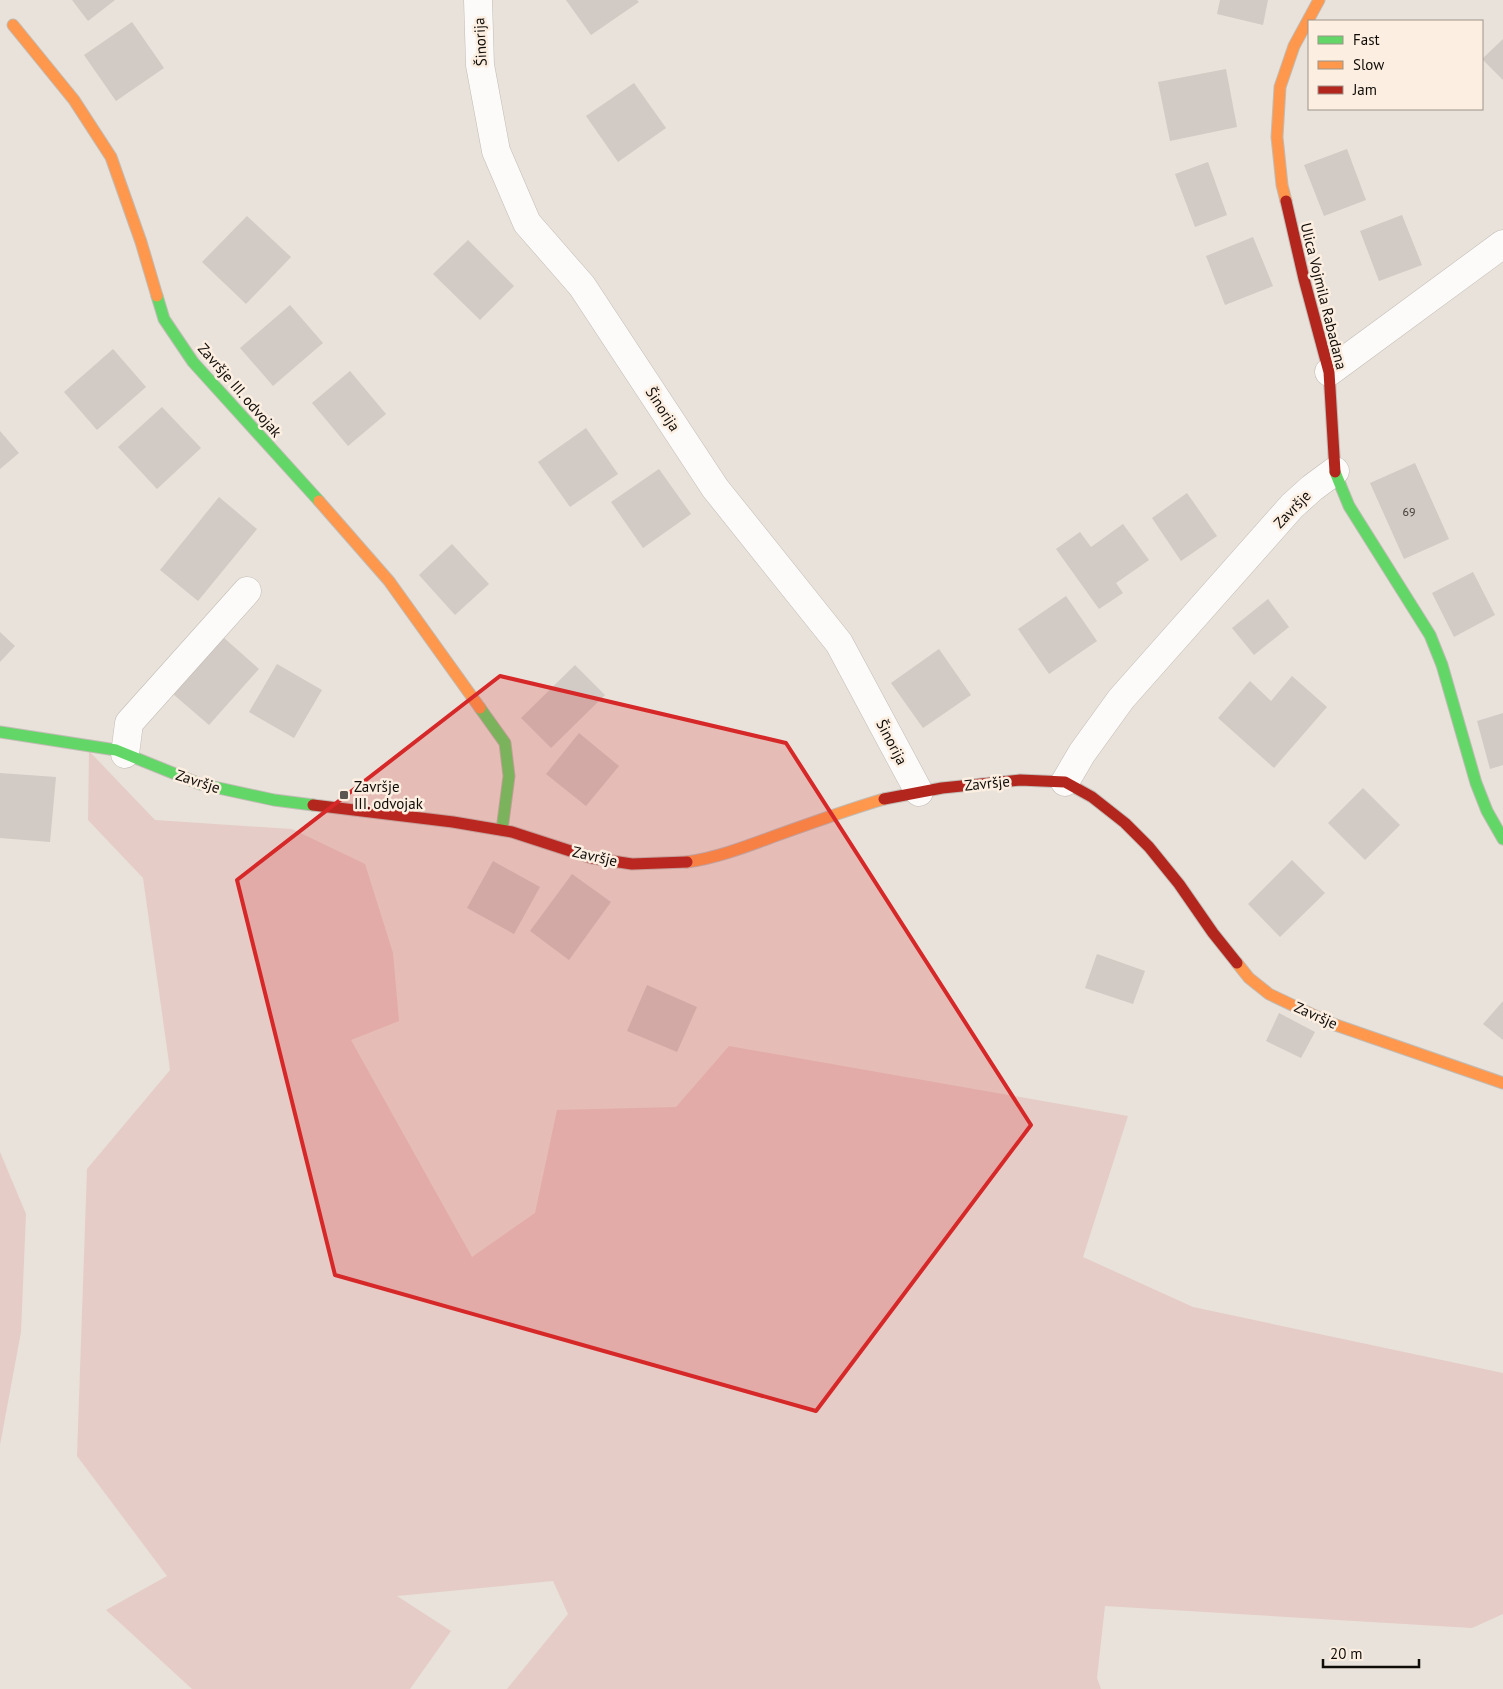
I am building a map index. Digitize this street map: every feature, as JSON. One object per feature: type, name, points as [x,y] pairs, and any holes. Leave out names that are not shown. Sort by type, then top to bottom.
[{"type":"street","name":"Šinorija","points":[[478,0],[480,65],[496,151],[527,223],[582,286],[715,488],[838,643],[919,792]]},
{"type":"street","name":"Ulica Vojmila Rabadana","points":[[1308,20],[1319,0]]},
{"type":"street","name":"Ulica Vojmila Rabadana","points":[[1308,20],[1294,46],[1280,88],[1277,138],[1282,185],[1304,279],[1329,372],[1334,472],[1349,506],[1430,635],[1442,664],[1476,783],[1487,811],[1503,839]]},
{"type":"street","name":"Završje III. odvojak","points":[[12,25],[74,100],[111,157],[141,242],[164,319],[193,362],[300,479],[389,581],[505,743],[509,776],[502,830]]},
{"type":"street","points":[[1329,372],[1503,244]]},
{"type":"street","name":"Završje","points":[[1065,782],[1082,753],[1121,699],[1292,506],[1334,472]]},
{"type":"street","points":[[125,754],[129,723],[247,590]]},
{"type":"street","name":"Završje","points":[[0,732],[116,750],[200,784],[274,800],[453,822],[502,830],[592,858],[632,864],[701,860],[891,797],[942,788],[1020,780],[1065,782],[1092,797],[1125,823],[1149,847],[1179,884],[1212,933],[1249,978],[1268,994],[1330,1023],[1503,1083]]},
{"type":"highlighted area","points":[[500,676],[786,743],[1031,1125],[816,1411],[335,1275],[237,880]]},
{"type":"shaded area","points":[[89,751],[155,820],[292,829],[365,864],[393,953],[399,1021],[351,1040],[472,1257],[535,1213],[557,1110],[676,1107],[729,1046],[1128,1116],[1083,1257],[1193,1307],[1503,1373],[1503,1614],[1472,1628],[1105,1606],[1097,1678],[1101,1689],[507,1689],[568,1614],[553,1581],[397,1596],[451,1631],[410,1689],[192,1689],[106,1610],[167,1576],[77,1456],[87,1169],[170,1070],[143,878],[88,820]]},
{"type":"shaded area","points":[[0,1152],[26,1214],[21,1332],[0,1445]]},
{"type":"building","points":[[72,0],[115,0],[88,21]]},
{"type":"building","points":[[566,0],[637,0],[639,2],[591,35]]},
{"type":"building","points":[[1220,0],[1268,0],[1263,25],[1217,14]]},
{"type":"building","points":[[132,22],[164,68],[116,101],[84,55]]},
{"type":"building","points":[[1503,39],[1503,80],[1483,60]]},
{"type":"building","points":[[1226,69],[1237,127],[1170,141],[1158,82]]},
{"type":"building","points":[[634,83],[666,128],[618,162],[586,116]]},
{"type":"building","points":[[1347,149],[1366,200],[1324,216],[1304,165]]},
{"type":"building","points":[[1208,162],[1227,215],[1195,227],[1175,174]]},
{"type":"building","points":[[1402,215],[1422,265],[1379,281],[1360,231]]},
{"type":"building","points":[[247,216],[291,257],[246,304],[202,262]]},
{"type":"building","points":[[1253,237],[1273,286],[1225,305],[1206,256]]},
{"type":"building","points":[[468,240],[514,286],[480,320],[433,274]]},
{"type":"building","points":[[290,305],[323,343],[273,386],[240,348]]},
{"type":"building","points":[[113,349],[146,387],[97,430],[64,392]]},
{"type":"building","points":[[350,371],[386,414],[348,446],[312,403]]},
{"type":"building","points":[[162,407],[201,448],[157,489],[118,447]]},
{"type":"building","points":[[586,428],[618,474],[570,507],[538,462]]},
{"type":"building","points":[[0,431],[19,453],[0,469]]},
{"type":"building","points":[[1415,463],[1449,539],[1404,559],[1370,483]]},
{"type":"building","points":[[659,469],[691,514],[643,548],[611,502]]},
{"type":"building","points":[[1187,493],[1217,536],[1181,561],[1152,518]]},
{"type":"building","points":[[219,497],[257,529],[198,601],[160,570]]},
{"type":"building","points":[[1123,524],[1149,560],[1116,583],[1123,593],[1099,609],[1056,549],[1080,532],[1091,547]]},
{"type":"building","points":[[452,544],[489,584],[455,615],[419,575]]},
{"type":"building","points":[[1473,572],[1495,615],[1454,637],[1432,593]]},
{"type":"building","points":[[1066,596],[1097,641],[1049,674],[1018,629]]},
{"type":"building","points":[[1268,599],[1289,627],[1254,655],[1232,628]]},
{"type":"building","points":[[0,632],[15,646],[0,662]]},
{"type":"building","points":[[223,637],[259,669],[209,725],[173,694]]},
{"type":"building","points":[[939,649],[971,695],[923,728],[891,683]]},
{"type":"building","points":[[277,664],[322,690],[294,738],[249,712]]},
{"type":"building","points":[[575,665],[605,695],[551,748],[521,718]]},
{"type":"building","points":[[1292,676],[1327,707],[1274,768],[1218,718],[1250,681],[1271,701]]},
{"type":"building","points":[[1503,713],[1503,765],[1490,769],[1477,721]]},
{"type":"building","points":[[579,733],[619,766],[586,806],[546,774]]},
{"type":"building","points":[[0,773],[56,777],[50,842],[0,838]]},
{"type":"building","points":[[1363,788],[1400,825],[1365,860],[1328,823]]},
{"type":"building","points":[[1292,860],[1325,893],[1280,937],[1248,904]]},
{"type":"building","points":[[493,861],[540,887],[514,934],[467,908]]},
{"type":"building","points":[[572,874],[611,902],[569,960],[530,931]]},
{"type":"building","points":[[1097,954],[1145,971],[1133,1004],[1085,988]]},
{"type":"building","points":[[647,985],[697,1007],[677,1052],[627,1031]]},
{"type":"building","points":[[1503,1001],[1503,1040],[1483,1024]]},
{"type":"building","points":[[1279,1013],[1315,1032],[1301,1058],[1266,1041]]},
{"type":"traffic: fast","points":[[157,296],[164,319],[193,362],[319,501]]},
{"type":"traffic: fast","points":[[1335,472],[1349,506],[1430,635],[1442,665],[1476,783],[1487,811],[1503,839]]},
{"type":"traffic: fast","points":[[480,708],[505,743],[509,776],[502,830]]},
{"type":"traffic: fast","points":[[0,732],[116,750],[200,784],[274,800],[313,805]]},
{"type":"traffic: slow","points":[[1308,20],[1319,0]]},
{"type":"traffic: slow","points":[[1286,201],[1282,185],[1277,137],[1280,87],[1294,46],[1308,20]]},
{"type":"traffic: slow","points":[[13,25],[74,100],[111,157],[141,242],[157,296]]},
{"type":"traffic: slow","points":[[319,501],[389,581],[480,708]]},
{"type":"traffic: slow","points":[[687,862],[730,852],[884,799]]},
{"type":"traffic: slow","points":[[1237,963],[1249,978],[1269,994],[1330,1023],[1503,1083]]},
{"type":"traffic: jam","points":[[1286,201],[1304,279],[1329,372],[1335,472]]},
{"type":"traffic: jam","points":[[884,799],[942,788],[1020,780],[1065,782],[1092,797],[1125,823],[1149,847],[1179,884],[1213,933],[1237,963]]},
{"type":"traffic: jam","points":[[313,805],[453,822],[512,832],[592,858],[632,864],[687,862]]},
{"type":"place","name":"Završje III. odvojak","points":[[344,795]]}]
